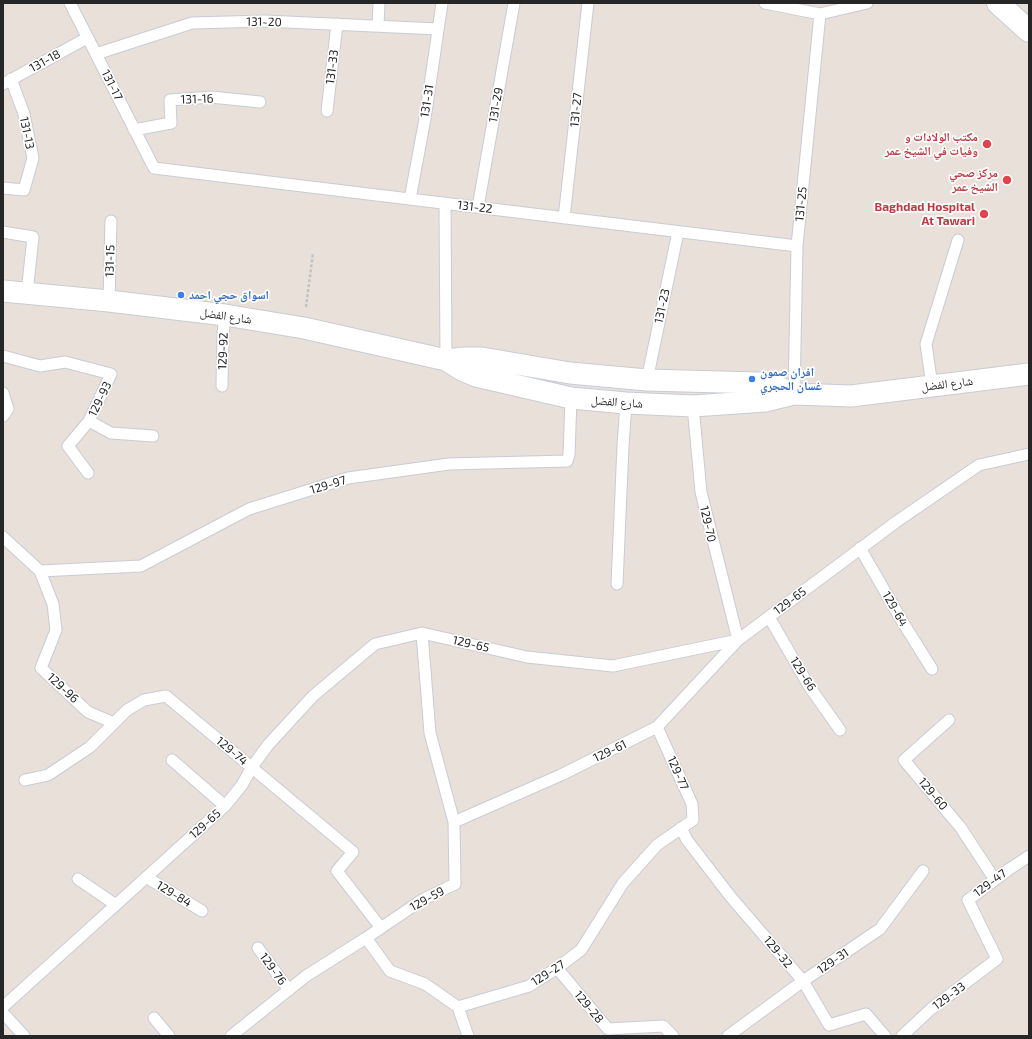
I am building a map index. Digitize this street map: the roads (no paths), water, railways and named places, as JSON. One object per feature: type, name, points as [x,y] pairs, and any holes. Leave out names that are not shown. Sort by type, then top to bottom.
[{"type":"street","points":[[998,3],[1029,31]]},
{"type":"street","name":"شارع الفضل","points":[[3,291],[109,301],[225,315],[304,328],[446,360],[482,358],[570,373],[647,380],[759,383],[776,386],[794,394]]},
{"type":"street","name":"شارع الفضل","points":[[446,360],[462,370],[476,376],[571,398],[626,403],[693,406],[765,401],[794,394],[851,396],[1029,374]]},
{"type":"lane","name":"131-17","points":[[70,3],[154,168]]},
{"type":"lane","points":[[378,26],[379,3]]},
{"type":"lane","name":"131-31","points":[[410,199],[425,119],[442,3]]},
{"type":"lane","name":"131-29","points":[[478,207],[514,3]]},
{"type":"lane","name":"131-27","points":[[564,218],[588,3]]},
{"type":"lane","points":[[765,3],[820,14],[866,3]]},
{"type":"lane","name":"131-25","points":[[794,394],[797,246],[820,14]]},
{"type":"lane","name":"131-20","points":[[96,54],[192,22],[265,21],[438,29]]},
{"type":"lane","name":"131-33","points":[[327,111],[337,24]]},
{"type":"lane","name":"131-18","points":[[7,82],[87,38]]},
{"type":"lane","name":"131-13","points":[[3,188],[24,190],[32,158],[24,114],[7,82]]},
{"type":"lane","name":"131-16","points":[[134,130],[171,123],[170,100],[211,97],[260,102]]},
{"type":"lane","name":"131-22","points":[[154,168],[797,246]]},
{"type":"lane","points":[[445,203],[446,360]]},
{"type":"lane","name":"131-15","points":[[109,301],[112,221]]},
{"type":"lane","points":[[3,232],[33,237],[27,293]]},
{"type":"lane","name":"131-23","points":[[647,380],[678,232]]},
{"type":"lane","points":[[932,386],[926,344],[958,240]]},
{"type":"lane","name":"129-92","points":[[222,386],[225,315]]},
{"type":"lane","name":"129-93","points":[[3,356],[40,366],[65,362],[112,374],[89,421],[68,446],[88,473]]},
{"type":"lane","points":[[3,393],[8,409],[3,416]]},
{"type":"lane","name":"129-97","points":[[40,571],[141,566],[249,509],[348,478],[449,464],[567,461],[569,455],[571,398]]},
{"type":"lane","points":[[617,584],[626,403]]},
{"type":"lane","name":"129-70","points":[[693,406],[701,492],[738,640]]},
{"type":"lane","points":[[89,421],[110,433],[153,436]]},
{"type":"lane","name":"129-65","points":[[3,1007],[226,806],[242,785],[268,745],[312,696],[376,644],[422,633],[527,657],[613,666],[738,640],[860,548],[979,465],[1029,454]]},
{"type":"lane","name":"129-96","points":[[3,537],[40,571],[53,604],[56,630],[41,668],[88,712],[114,723]]},
{"type":"lane","name":"129-64","points":[[860,548],[902,621],[932,669]]},
{"type":"lane","name":"129-66","points":[[768,617],[809,686],[840,730]]},
{"type":"lane","name":"129-59","points":[[231,1036],[306,976],[422,900],[455,884],[454,822],[430,733],[422,633]]},
{"type":"lane","name":"129-61","points":[[454,822],[561,775],[657,727],[738,640]]},
{"type":"lane","name":"129-74","points":[[25,780],[48,775],[90,747],[127,710],[144,700],[166,696],[353,852],[337,871],[381,928]]},
{"type":"lane","name":"129-60","points":[[949,720],[904,760],[961,828],[994,880]]},
{"type":"lane","name":"129-77","points":[[657,727],[692,804],[693,820]]},
{"type":"lane","points":[[172,760],[226,806]]},
{"type":"lane","name":"129-27","points":[[458,1007],[529,986],[581,950],[623,883],[658,845],[693,820]]},
{"type":"lane","name":"129-32","points":[[681,828],[687,840],[730,896],[803,981],[829,1025],[866,1014],[885,1036]]},
{"type":"lane","name":"129-47","points":[[997,959],[968,900],[1029,856]]},
{"type":"lane","name":"129-31","points":[[728,1036],[803,981],[880,929],[923,871]]},
{"type":"lane","name":"129-84","points":[[146,877],[202,911]]},
{"type":"lane","points":[[78,879],[116,905]]},
{"type":"lane","points":[[366,938],[390,971],[425,984],[458,1007],[468,1036]]},
{"type":"lane","name":"129-76","points":[[258,948],[289,990]]},
{"type":"lane","name":"129-33","points":[[902,1036],[931,1009],[997,959]]},
{"type":"lane","name":"129-28","points":[[557,968],[607,1032],[663,1026],[673,1036]]},
{"type":"lane","points":[[3,1013],[24,1036]]},
{"type":"lane","points":[[154,1018],[169,1036]]},
{"type":"place","name":"مكتب الولادات و وفيات في الشيخ عمر","points":[[987,144]]},
{"type":"place","name":"مركز صحي الشيخ عمر","points":[[1007,180]]},
{"type":"place","name":"Baghdad Hospital At Tawari","points":[[984,214]]},
{"type":"place","name":"اسواق حجي احمد","points":[[181,295]]},
{"type":"place","name":"افران صمون غسان الحجري","points":[[752,379]]}]
